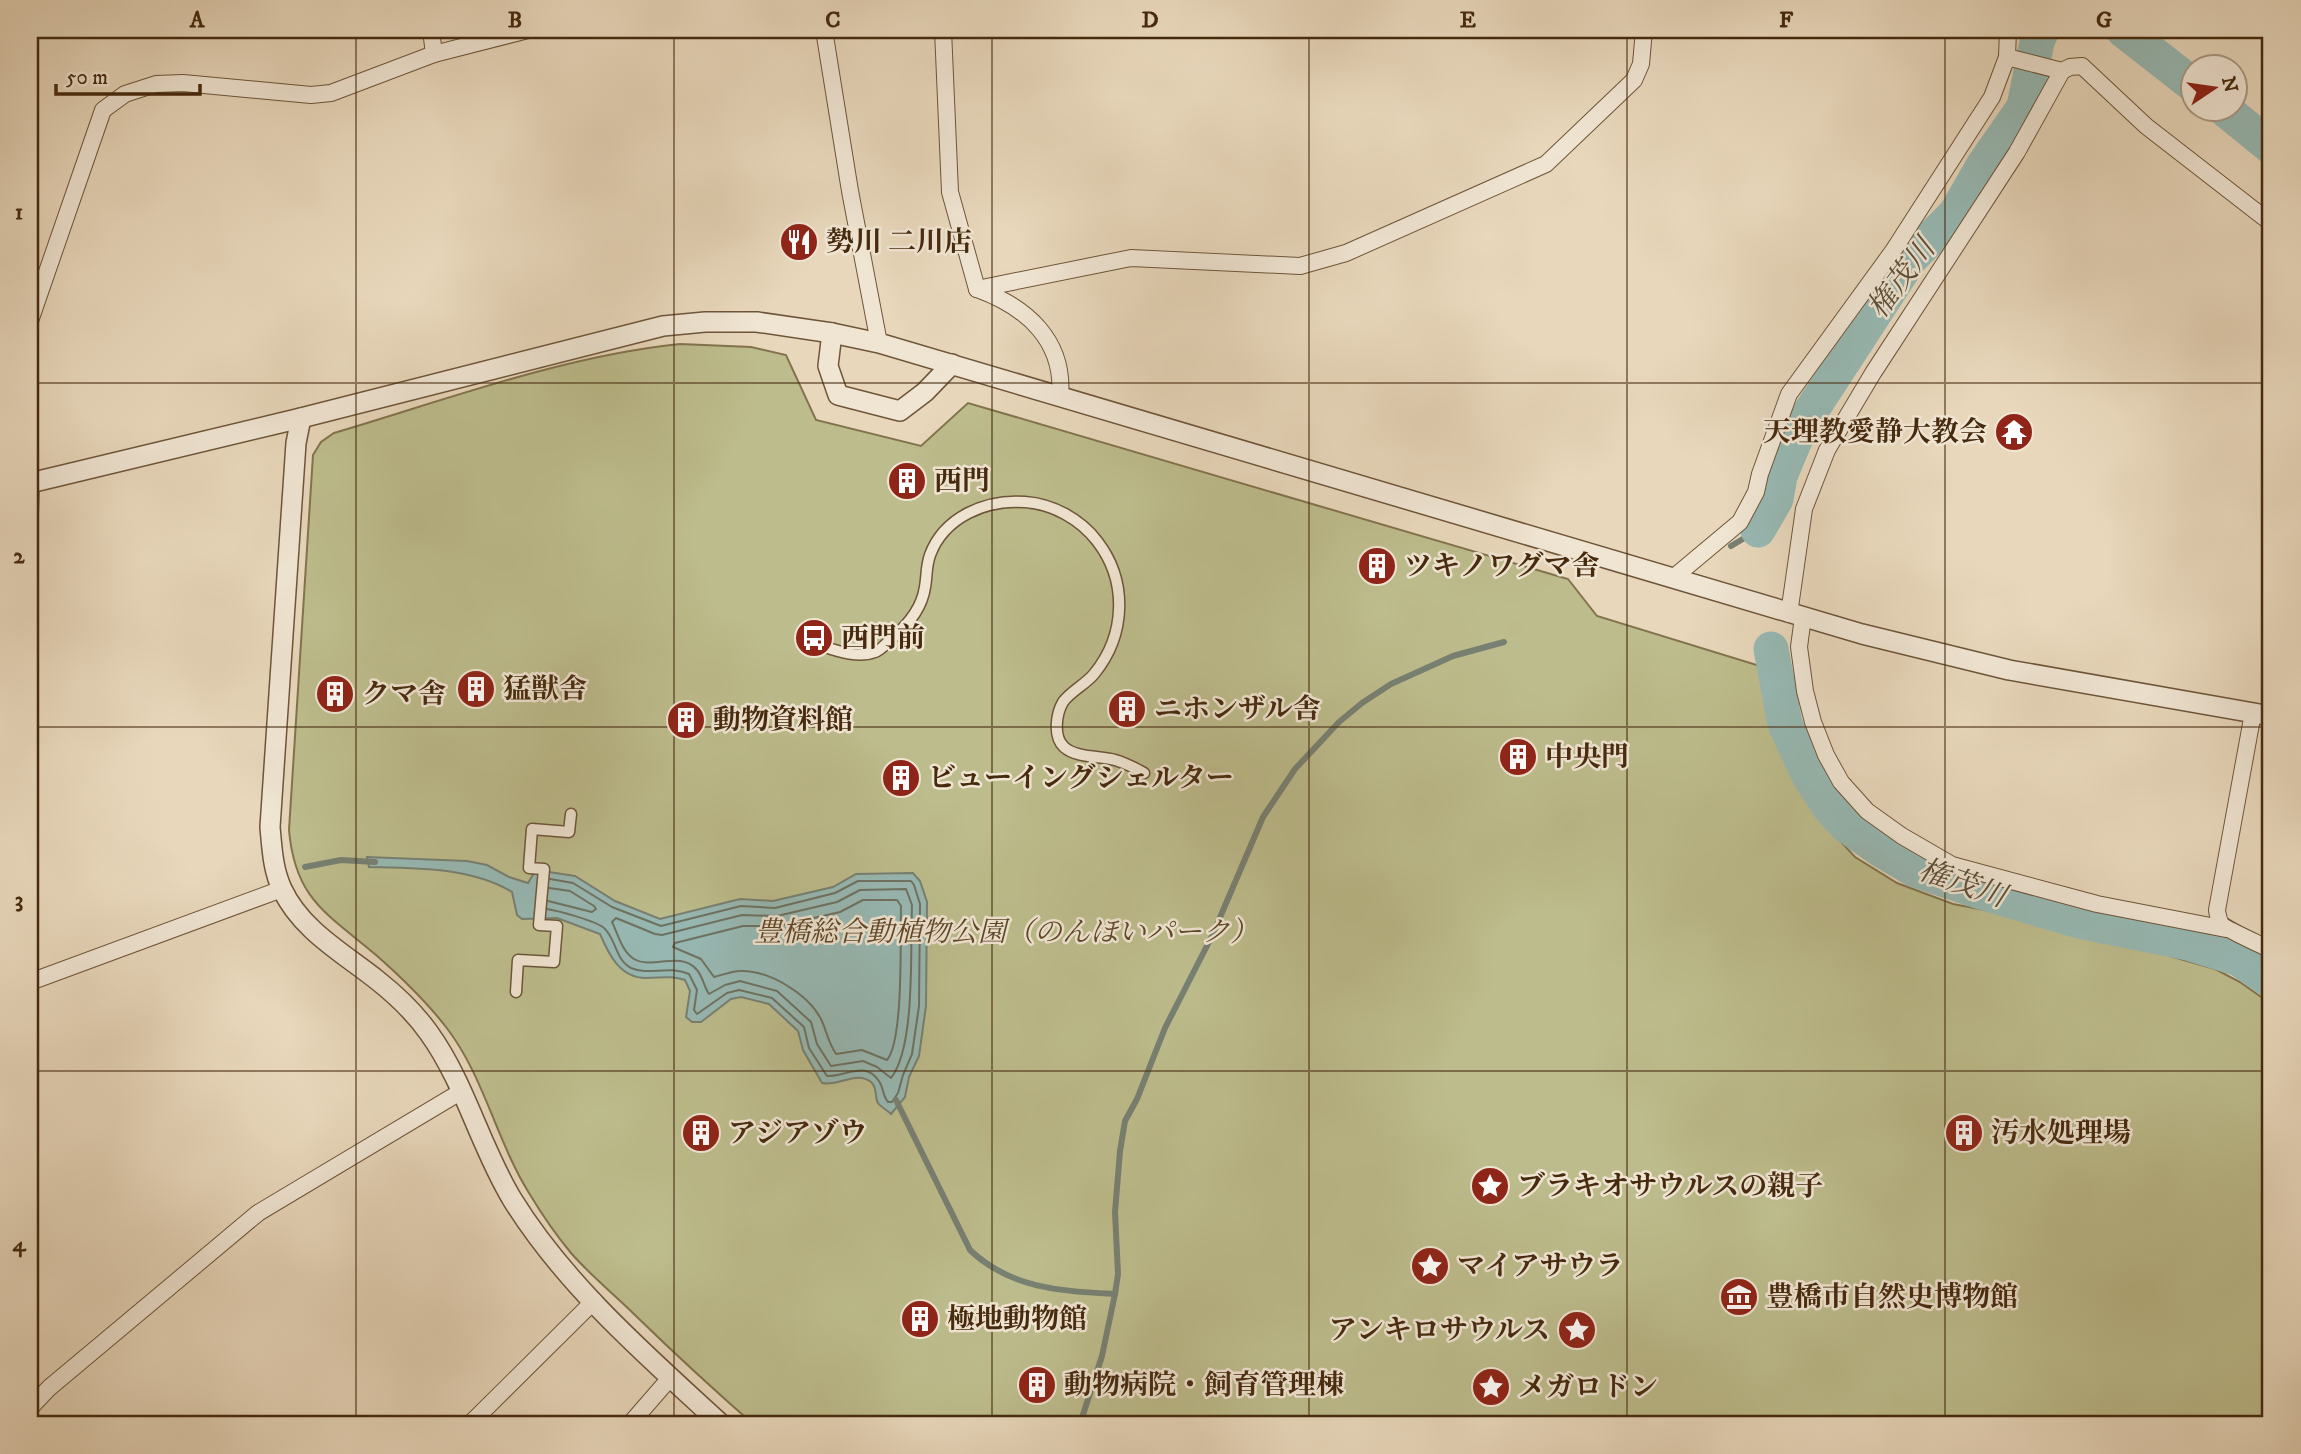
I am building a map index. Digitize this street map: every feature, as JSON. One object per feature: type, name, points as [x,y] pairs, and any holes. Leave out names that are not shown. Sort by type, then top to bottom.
[{"type":"street","points":[[431,30],[435,54]]},
{"type":"street","points":[[30,321],[103,110],[125,94],[156,84],[183,83],[311,95],[331,93],[435,54],[528,30]]},
{"type":"street","points":[[824,30],[850,191],[879,344]]},
{"type":"street","points":[[943,30],[950,191],[977,289]]},
{"type":"street","points":[[977,289],[1131,258],[1300,266],[1346,253],[1546,164],[1634,80],[1641,64],[1644,30]]},
{"type":"street","points":[[1673,578],[1740,522],[1756,492],[1789,394],[1893,251],[1992,97],[2010,58],[2008,30]]},
{"type":"street","points":[[2010,58],[2059,71],[2082,66],[2146,127],[2271,223]]},
{"type":"street","points":[[2059,71],[2017,152],[1873,373],[1827,450],[1804,509],[1796,615],[1805,691],[1812,722],[1841,782],[1867,811],[1902,836],[1952,865],[2097,904],[2226,929],[2247,936],[2271,950]]},
{"type":"street","points":[[977,289],[1018,309],[1041,331],[1057,357],[1060,372],[1059,397]]},
{"type":"street","points":[[30,514],[30,483],[301,418],[663,326],[757,321],[832,333],[952,364],[1862,634],[2009,670],[2262,714],[2217,911],[2219,922],[2226,929]]},
{"type":"street","points":[[832,333],[828,366],[838,396],[900,411],[925,392],[952,364]]},
{"type":"street","points":[[301,418],[296,443],[271,806],[272,852],[282,889],[293,909],[310,928],[410,1009],[444,1055],[512,1198],[553,1256],[670,1378],[721,1424]]},
{"type":"street","points":[[808,642],[848,654],[876,652],[902,629],[914,614],[925,587],[930,556],[937,541],[954,522],[981,507],[1002,502],[1033,503],[1053,509],[1081,524],[1102,548],[1115,576],[1119,608],[1117,629],[1107,656],[1091,678],[1069,695],[1059,710],[1058,737],[1062,745],[1074,753],[1113,760],[1144,773]]},
{"type":"street","points":[[516,992],[518,960],[554,962],[557,926],[539,925],[544,869],[529,868],[532,829],[569,832],[571,814]]},
{"type":"street","points":[[30,982],[282,889]]},
{"type":"street","points":[[30,1408],[49,1388],[258,1213],[462,1091]]},
{"type":"street","points":[[470,1424],[594,1301]]},
{"type":"street","points":[[631,1424],[670,1378]]},
{"type":"green space","name":"豊橋総合動植物公園（のんほいパーク）","points":[[680,344],[751,347],[786,355],[816,420],[921,446],[968,403],[1568,579],[1597,616],[1760,666],[1773,732],[1790,768],[1830,830],[1855,857],[1897,883],[1953,904],[2063,925],[2215,969],[2240,982],[2271,1004],[2271,1424],[753,1424],[595,1278],[565,1246],[518,1173],[459,1046],[438,1017],[412,989],[317,903],[298,873],[289,830],[313,455],[321,442],[334,433],[549,369],[592,358]]},
{"type":"water","points":[[367,857],[467,861],[487,865],[509,877],[528,883],[534,873],[575,876],[615,901],[660,919],[740,899],[773,901],[833,887],[856,874],[913,873],[920,881],[927,902],[926,1006],[919,1056],[909,1077],[905,1097],[891,1114],[878,1103],[874,1087],[865,1079],[853,1078],[822,1083],[803,1050],[798,1031],[769,1004],[741,997],[731,999],[701,1022],[692,1022],[686,1017],[690,991],[685,980],[670,977],[646,978],[629,974],[617,964],[600,934],[557,918],[522,919],[517,915],[512,892],[479,878],[443,870],[369,867]]},
{"type":"waterway","name":"権茂川","points":[[1758,530],[1776,499],[1780,476],[1800,428],[1910,259],[1956,213],[1983,166],[2024,107],[2037,42],[2042,30]]},
{"type":"waterway","points":[[2123,30],[2178,73]]},
{"type":"waterway","points":[[2240,122],[2271,147]]},
{"type":"waterway","points":[[1731,546],[1758,530]]},
{"type":"waterway","points":[[1080,1424],[1102,1356],[1118,1274],[1115,1212],[1125,1121],[1137,1099],[1165,1028],[1212,936],[1263,817],[1295,769],[1339,722],[1362,703],[1391,684],[1453,656],[1504,642]]},
{"type":"waterway","name":"権茂川","points":[[1771,649],[1785,724],[1808,774],[1830,808],[1847,826],[1881,850],[1915,870],[1977,891],[2079,921],[2188,943],[2239,959],[2271,981]]},
{"type":"waterway","points":[[305,867],[341,860],[375,862]]},
{"type":"waterway","points":[[896,1100],[970,1250],[1002,1273],[1038,1286],[1115,1294]]},
{"type":"place","name":"勢川 二川店","points":[[799,242]]},
{"type":"place","name":"天理教愛静大教会","points":[[2014,432]]},
{"type":"place","name":"西門","points":[[907,481]]},
{"type":"place","name":"ツキノワグマ舎","points":[[1377,566]]},
{"type":"place","name":"西門前","points":[[814,638]]},
{"type":"place","name":"猛獣舎","points":[[476,689]]},
{"type":"place","name":"クマ舎","points":[[335,694]]},
{"type":"place","name":"ニホンザル舎","points":[[1127,709]]},
{"type":"place","name":"動物資料館","points":[[686,720]]},
{"type":"place","name":"中央門","points":[[1518,757]]},
{"type":"place","name":"ビューイングシェルター","points":[[901,778]]},
{"type":"place","name":"アジアゾウ","points":[[701,1133]]},
{"type":"place","name":"汚水処理場","points":[[1964,1133]]},
{"type":"place","name":"ブラキオサウルスの親子","points":[[1490,1186]]},
{"type":"place","name":"マイアサウラ","points":[[1430,1266]]},
{"type":"place","name":"豊橋市自然史博物館","points":[[1739,1297]]},
{"type":"place","name":"極地動物館","points":[[920,1319]]},
{"type":"place","name":"アンキロサウルス","points":[[1577,1330]]},
{"type":"place","name":"動物病院・飼育管理棟","points":[[1037,1385]]},
{"type":"place","name":"メガロドン","points":[[1491,1387]]}]
